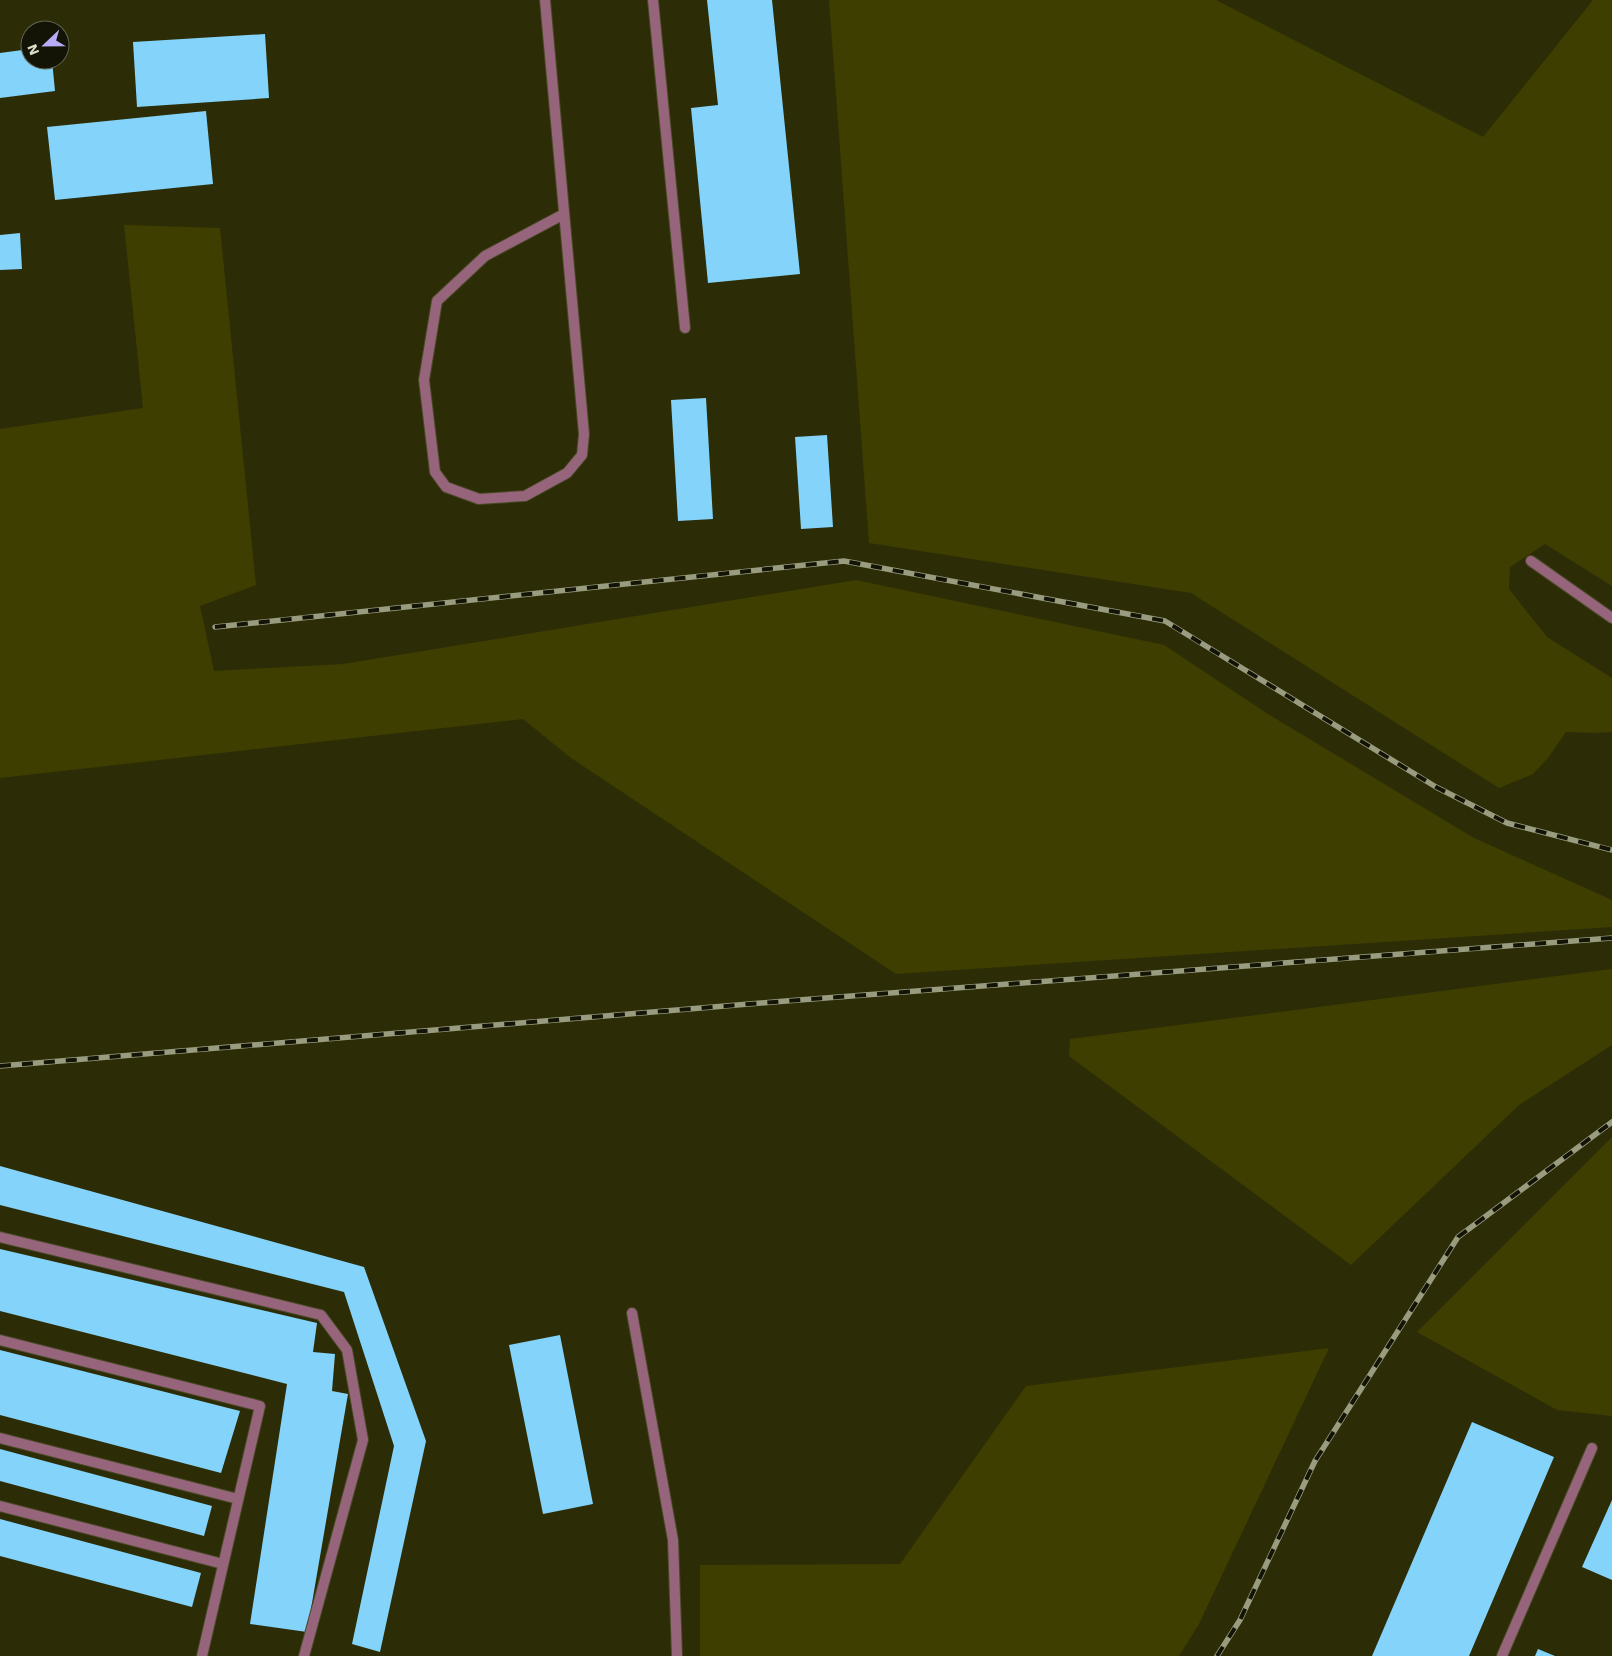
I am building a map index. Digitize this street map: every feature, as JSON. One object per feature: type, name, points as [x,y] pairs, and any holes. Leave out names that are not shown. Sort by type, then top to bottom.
[{"type":"lane","points":[[545,0],[584,434],[582,455],[567,473],[525,496],[479,498],[446,487],[435,472],[424,380],[437,301],[485,256],[564,214]]},
{"type":"lane","points":[[653,0],[685,328]]},
{"type":"lane","points":[[1531,561],[1612,618]]},
{"type":"lane","points":[[0,1237],[320,1315],[346,1350],[363,1440],[304,1656]]},
{"type":"lane","points":[[632,1313],[673,1540],[677,1656]]},
{"type":"lane","points":[[0,1340],[260,1406],[202,1656]]},
{"type":"lane","points":[[0,1438],[238,1499]]},
{"type":"lane","points":[[1502,1656],[1592,1448]]},
{"type":"lane","points":[[0,1506],[223,1564]]},
{"type":"shaded area","points":[[829,0],[1216,0],[1483,137],[1593,0],[1612,0],[1612,586],[1545,544],[1510,567],[1509,589],[1547,637],[1612,678],[1612,732],[1566,732],[1548,758],[1533,774],[1499,788],[1191,593],[869,543]]},
{"type":"shaded area","points":[[124,225],[220,228],[256,585],[200,606],[214,671],[343,664],[856,580],[1164,645],[1268,714],[1474,838],[1612,900],[1612,927],[896,974],[571,758],[523,719],[0,778],[0,429],[143,408]]},
{"type":"shaded area","points":[[1612,969],[1612,1045],[1519,1105],[1351,1265],[1069,1056],[1070,1039]]},
{"type":"shaded area","points":[[1612,1137],[1612,1416],[1557,1410],[1417,1332]]},
{"type":"shaded area","points":[[1329,1348],[1199,1624],[1179,1656],[700,1656],[700,1565],[900,1564],[1026,1386]]},
{"type":"building","points":[[707,0],[772,0],[800,274],[708,283],[691,108],[718,105]]},
{"type":"building","points":[[265,34],[269,98],[137,107],[133,42]]},
{"type":"building","points":[[20,50],[20,70],[53,70],[55,91],[0,98],[0,53]]},
{"type":"building","points":[[206,111],[213,184],[55,200],[47,127]]},
{"type":"building","points":[[20,233],[22,269],[0,270],[0,235]]},
{"type":"building","points":[[706,398],[713,519],[678,521],[671,400]]},
{"type":"building","points":[[827,435],[833,527],[801,529],[795,437]]},
{"type":"building","points":[[0,1166],[364,1267],[426,1441],[380,1652],[352,1644],[394,1446],[344,1292],[0,1205]]},
{"type":"building","points":[[0,1249],[317,1323],[313,1352],[335,1354],[332,1391],[348,1394],[307,1632],[250,1624],[287,1384],[0,1311]]},
{"type":"building","points":[[560,1335],[593,1504],[543,1514],[509,1345]]},
{"type":"building","points":[[0,1350],[240,1411],[221,1473],[0,1415]]},
{"type":"building","points":[[1472,1422],[1554,1457],[1469,1656],[1372,1656]]},
{"type":"building","points":[[0,1449],[212,1506],[204,1536],[0,1481]]},
{"type":"building","points":[[1612,1500],[1612,1580],[1582,1567]]},
{"type":"building","points":[[0,1519],[201,1573],[192,1607],[0,1556]]},
{"type":"building","points":[[1538,1649],[1555,1656],[1535,1656]]},
{"type":"railway","points":[[215,627],[844,561],[1165,621],[1436,787],[1507,823],[1612,850]]},
{"type":"railway","points":[[0,1066],[786,1001],[1612,938]]},
{"type":"railway","points":[[1217,1656],[1240,1620],[1315,1461],[1458,1237],[1612,1122]]}]
